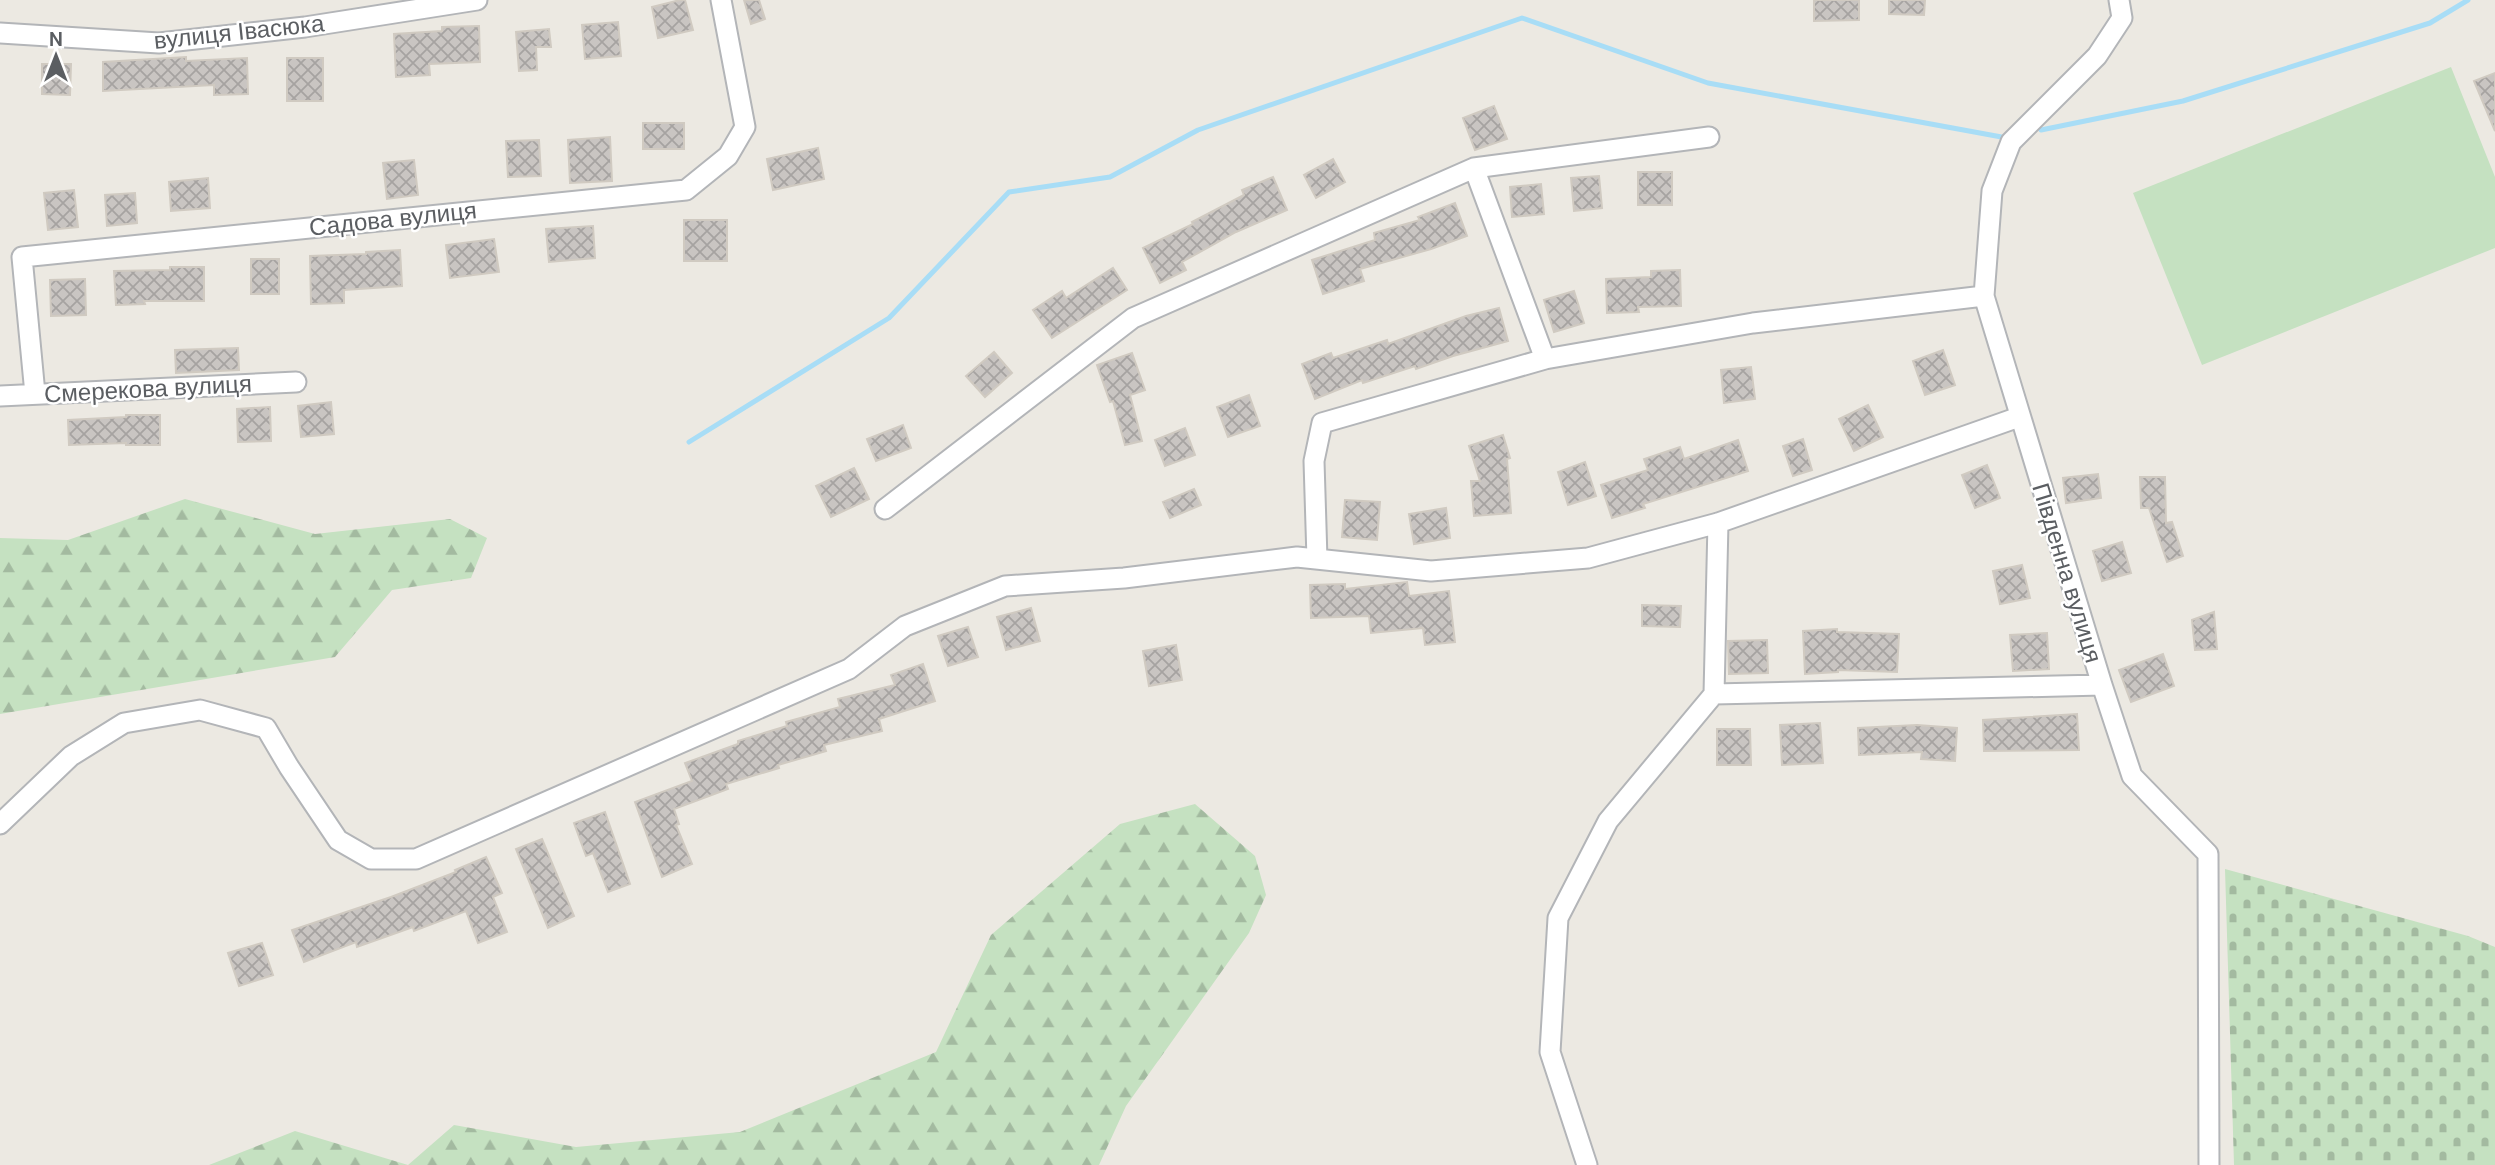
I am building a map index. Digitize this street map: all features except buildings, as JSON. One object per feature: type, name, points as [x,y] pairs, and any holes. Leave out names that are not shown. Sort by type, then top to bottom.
[{"type":"street","name":"вулиця Івасюка","points":[[0,33],[159,43],[305,27],[477,0]]},
{"type":"street","name":"Садова вулиця","points":[[35,394],[22,257],[686,190],[728,156],[745,127],[721,0]]},
{"type":"street","name":"Південна вулиця","points":[[2119,0],[2122,18],[2097,56],[2011,142],[1992,191],[1984,296],[2132,776],[2208,854],[2209,1165]]},
{"type":"street","points":[[885,509],[1133,318],[1474,168],[1709,137]]},
{"type":"street","points":[[1474,168],[1545,359]]},
{"type":"street","points":[[1317,559],[1314,461],[1322,423],[1545,359],[1753,323],[1984,296]]},
{"type":"street","name":"Смерекова вулиця","points":[[0,396],[296,382]]},
{"type":"street","points":[[0,824],[71,755],[124,723],[200,710],[266,728],[338,840],[371,859],[416,859],[849,668],[905,626],[1005,586],[1124,578],[1297,557],[1431,571],[1588,558],[1718,523],[2019,416]]},
{"type":"street","points":[[1587,1165],[1550,1052],[1558,918],[1608,821],[1714,694],[1718,523]]},
{"type":"street","points":[[1714,694],[2102,685]]},
{"type":"green space","points":[[2451,67],[2495,177],[2495,248],[2202,365],[2133,193]]},
{"type":"green space","points":[[185,499],[315,534],[450,519],[487,538],[471,578],[392,590],[335,657],[0,714],[0,538],[68,540]]},
{"type":"green space","points":[[1195,804],[1255,856],[1266,895],[1249,933],[1126,1106],[1099,1165],[408,1165],[454,1125],[576,1147],[740,1132],[936,1052],[991,935],[1120,824]]},
{"type":"green space","points":[[2225,869],[2468,936],[2495,947],[2495,1165],[2234,1165]]},
{"type":"green space","points":[[295,1131],[408,1165],[209,1165]]},
{"type":"waterway","points":[[2041,130],[2183,101],[2430,23],[2468,0]]},
{"type":"waterway","points":[[689,442],[889,318],[1009,192],[1110,177],[1198,130],[1522,18],[1708,83],[2007,138]]}]
